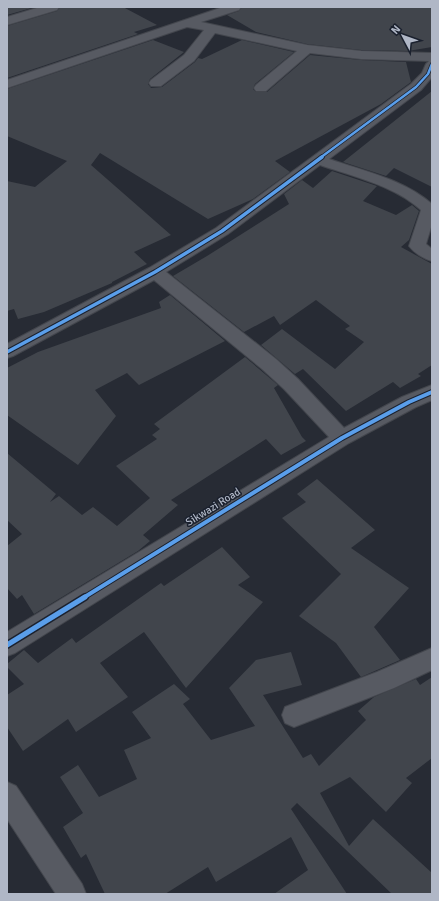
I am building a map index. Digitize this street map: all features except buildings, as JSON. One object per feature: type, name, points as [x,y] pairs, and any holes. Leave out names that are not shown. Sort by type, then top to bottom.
[{"type":"street","points":[[7,21],[53,7]]},
{"type":"street","points":[[7,84],[235,7]]},
{"type":"street","points":[[187,23],[307,49],[361,55],[432,57]]},
{"type":"street","points":[[156,83],[189,58],[211,29]]},
{"type":"street","points":[[261,88],[307,49]]},
{"type":"street","points":[[7,352],[154,272],[222,231],[416,87],[428,74],[432,64]]},
{"type":"street","points":[[318,160],[397,187],[411,193],[423,202],[429,209],[417,246],[432,256]]},
{"type":"street","points":[[154,272],[270,364],[342,438]]},
{"type":"street","name":"Sikwazi Road","points":[[7,645],[342,438],[409,402],[432,392]]},
{"type":"street","points":[[294,715],[385,680],[432,659]]},
{"type":"street","points":[[7,795],[72,894]]},
{"type":"cycle path","points":[[7,352],[155,272],[222,231],[416,87],[428,74],[432,64]]},
{"type":"cycle path","points":[[7,645],[342,438],[409,402],[432,392]]}]
